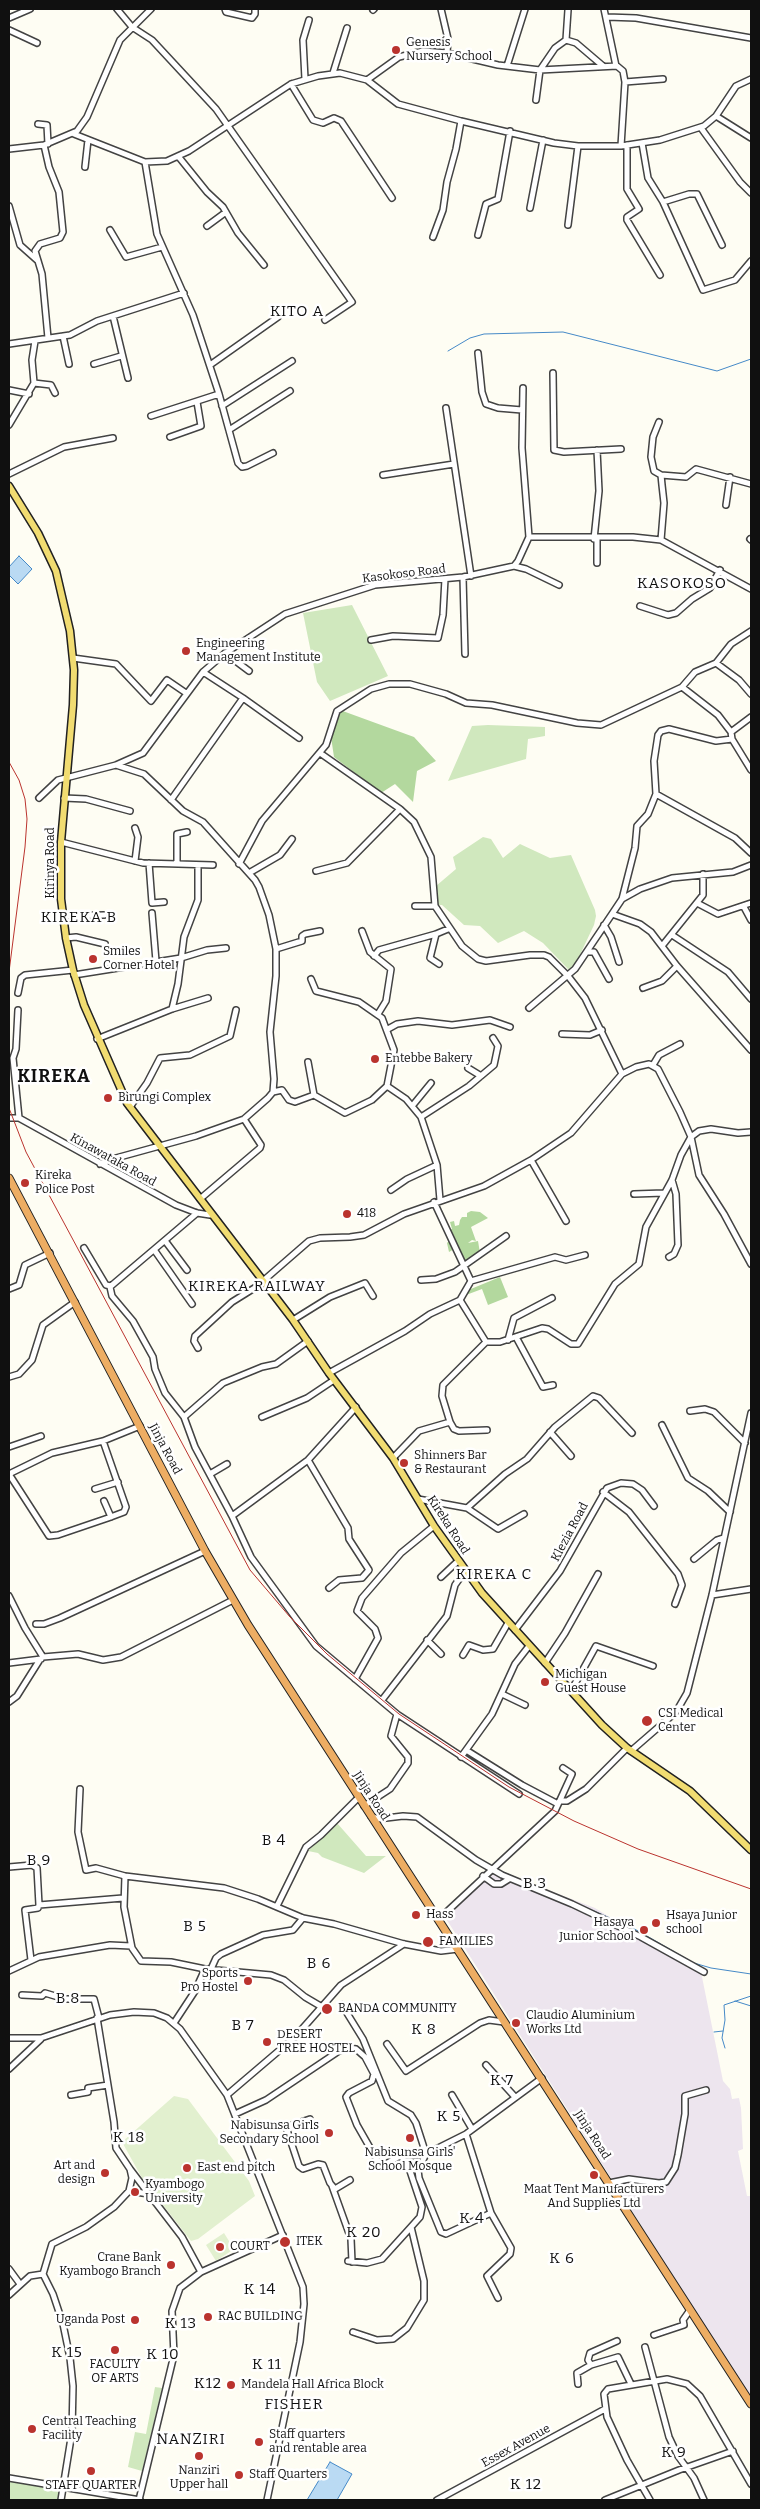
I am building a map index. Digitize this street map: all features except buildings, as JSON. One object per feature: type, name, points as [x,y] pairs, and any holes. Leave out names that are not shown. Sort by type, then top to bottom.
[{"type":"highway","name":"Jinja Road","points":[[9,1178],[205,1551],[233,1600],[751,2404]]},
{"type":"main road","name":"Kirinya Road","points":[[9,486],[38,533],[56,571],[70,631],[73,658],[73,705],[65,778],[61,842],[66,938],[73,972],[97,1039],[130,1108],[200,1199],[210,1215]]},
{"type":"main road","name":"Kireka Road","points":[[210,1215],[293,1320],[334,1380],[393,1458],[434,1526],[465,1571],[508,1623],[602,1725],[629,1749],[690,1791],[751,1850]]},
{"type":"street","points":[[9,17],[14,9]]},
{"type":"street","points":[[9,17],[30,9]]},
{"type":"street","points":[[117,9],[132,27],[144,33],[216,108],[352,302],[324,320]]},
{"type":"street","points":[[9,149],[46,144],[74,134],[87,117],[115,47],[125,32],[151,9]]},
{"type":"street","points":[[225,9],[230,13],[252,18],[256,14],[255,9]]},
{"type":"street","points":[[441,9],[448,39],[447,53]]},
{"type":"street","points":[[507,66],[526,9]]},
{"type":"street","points":[[604,9],[616,66]]},
{"type":"street","points":[[566,40],[568,10]]},
{"type":"street","points":[[607,17],[636,18],[751,38]]},
{"type":"street","points":[[305,79],[304,40],[309,20]]},
{"type":"street","points":[[333,73],[347,28]]},
{"type":"street","points":[[9,30],[37,43]]},
{"type":"street","points":[[536,100],[540,70],[555,48],[566,40],[576,42],[604,66]]},
{"type":"street","points":[[366,80],[404,55],[423,51],[447,53],[507,66],[540,70],[576,70],[604,66],[616,66],[622,69],[625,82],[624,146],[627,189],[639,209],[627,217],[627,220],[660,275]]},
{"type":"street","points":[[74,134],[146,162],[167,161],[228,126],[291,84],[333,73],[350,74],[366,80],[398,104],[461,121],[578,146],[624,146],[701,128],[716,116],[736,86],[751,79]]},
{"type":"street","points":[[625,82],[663,79]]},
{"type":"street","points":[[291,84],[313,120],[322,123],[334,118],[341,121],[392,198]]},
{"type":"street","points":[[716,116],[751,138]]},
{"type":"street","points":[[433,237],[444,210],[447,182],[461,121]]},
{"type":"street","points":[[38,124],[47,125],[46,144],[49,167],[59,192],[63,232],[60,238],[40,244],[35,251],[42,274],[48,338]]},
{"type":"street","points":[[701,128],[740,182],[751,193]]},
{"type":"street","points":[[478,235],[486,204],[498,199],[510,131]]},
{"type":"street","points":[[85,167],[88,140]]},
{"type":"street","points":[[530,208],[543,140]]},
{"type":"street","points":[[642,143],[648,178],[663,202],[703,290],[735,280],[751,261]]},
{"type":"street","points":[[568,225],[578,146]]},
{"type":"street","points":[[178,156],[226,212],[238,233],[264,265]]},
{"type":"street","points":[[146,162],[154,223],[162,247],[184,293],[210,364],[233,449],[242,467],[273,453]]},
{"type":"street","points":[[663,202],[690,194],[697,194],[722,245]]},
{"type":"street","points":[[9,206],[20,245],[38,261]]},
{"type":"street","points":[[207,226],[226,212]]},
{"type":"street","points":[[110,230],[126,257],[162,247]]},
{"type":"street","points":[[9,344],[78,332],[97,321],[184,293]]},
{"type":"street","points":[[113,316],[121,356],[128,378]]},
{"type":"street","points":[[210,364],[278,317]]},
{"type":"street","points":[[63,336],[69,364]]},
{"type":"street","points":[[9,425],[34,383],[32,360],[35,341]]},
{"type":"street","points":[[478,353],[482,392],[486,404],[498,408],[522,410]]},
{"type":"street","points":[[94,364],[121,356]]},
{"type":"street","points":[[222,406],[292,361]]},
{"type":"street","points":[[553,372],[554,450],[621,449]]},
{"type":"street","points":[[34,383],[52,385],[55,393]]},
{"type":"street","points":[[523,388],[522,410],[529,537],[514,566],[526,569],[559,585]]},
{"type":"street","points":[[9,390],[29,394]]},
{"type":"street","points":[[229,430],[290,391]]},
{"type":"street","points":[[151,416],[219,394]]},
{"type":"street","points":[[170,437],[201,426],[197,402]]},
{"type":"street","points":[[446,408],[471,576]]},
{"type":"street","points":[[659,422],[652,437],[651,457],[654,471],[661,475],[686,477],[696,469],[751,484]]},
{"type":"street","points":[[9,474],[64,447],[113,438]]},
{"type":"street","points":[[597,450],[599,491],[596,539],[597,563]]},
{"type":"street","points":[[383,475],[454,464]]},
{"type":"street","points":[[661,475],[664,503],[661,540]]},
{"type":"street","points":[[726,504],[730,477]]},
{"type":"street","points":[[529,537],[596,539],[623,537],[661,540],[751,588]]},
{"type":"street","name":"Kasokoso Road","points":[[65,778],[116,765],[142,753],[203,672],[225,654],[285,614],[375,585],[471,576],[514,566]]},
{"type":"street","points":[[640,606],[668,615],[676,613],[692,599],[710,588],[720,570]]},
{"type":"street","points":[[463,577],[465,654]]},
{"type":"street","points":[[371,640],[394,636],[438,638],[443,615],[445,579]]},
{"type":"street","points":[[239,864],[262,821],[320,753],[331,734],[337,710],[371,689],[388,684],[410,684],[446,694],[466,703],[492,705],[592,726],[612,721],[682,687],[699,669],[716,663],[731,644],[751,631]]},
{"type":"street","points":[[225,654],[249,671]]},
{"type":"street","points":[[73,658],[116,664],[150,701],[167,680],[186,693]]},
{"type":"street","points":[[716,663],[739,680],[751,694]]},
{"type":"street","points":[[203,672],[299,738]]},
{"type":"street","points":[[682,687],[714,711],[731,732],[732,739],[751,770]]},
{"type":"street","points":[[171,800],[243,698]]},
{"type":"street","points":[[731,732],[751,717]]},
{"type":"street","points":[[529,1008],[568,976],[588,952],[622,899],[635,848],[636,826],[648,814],[656,794],[655,743],[661,731],[669,729],[716,741],[732,739]]},
{"type":"street","points":[[320,753],[400,809],[414,822],[431,856],[435,906],[448,928],[462,946],[478,959],[494,961],[544,955],[568,976],[585,998],[622,1074]]},
{"type":"street","points":[[100,1164],[161,1147],[244,1118],[263,1104],[273,1092],[274,1068],[270,1032],[276,976],[276,949],[263,897],[256,880],[239,864],[203,822],[189,815],[144,774],[116,765]]},
{"type":"street","points":[[39,798],[55,782],[65,778]]},
{"type":"street","points":[[656,794],[735,838],[751,853]]},
{"type":"street","points":[[64,798],[86,799],[130,811]]},
{"type":"street","points":[[316,871],[347,863],[400,809]]},
{"type":"street","points":[[135,828],[138,837],[135,861]]},
{"type":"street","points":[[178,864],[178,834],[187,832]]},
{"type":"street","points":[[249,873],[282,853],[292,839]]},
{"type":"street","points":[[61,842],[148,864],[213,865]]},
{"type":"street","points":[[148,864],[152,903],[164,902]]},
{"type":"street","points":[[622,899],[640,889],[662,881],[703,874],[733,872],[751,865]]},
{"type":"street","points":[[172,1009],[178,984],[184,937],[198,900],[198,866]]},
{"type":"street","points":[[662,946],[697,903],[704,889],[703,874]]},
{"type":"street","points":[[697,903],[718,914],[744,907],[751,903]]},
{"type":"street","points":[[415,906],[435,906]]},
{"type":"street","points":[[744,907],[751,920]]},
{"type":"street","points":[[152,914],[156,960]]},
{"type":"street","points":[[612,914],[646,927],[676,966],[751,1050]]},
{"type":"street","points":[[64,916],[104,915]]},
{"type":"street","points":[[604,925],[611,937],[619,962]]},
{"type":"street","points":[[374,956],[379,950],[436,934],[448,928]]},
{"type":"street","points":[[276,949],[302,941],[302,936],[305,934],[320,931]]},
{"type":"street","points":[[362,931],[368,949],[391,971],[386,1001],[378,1014]]},
{"type":"street","points":[[436,934],[430,958],[439,964]]},
{"type":"street","points":[[672,935],[728,972],[751,999]]},
{"type":"street","points":[[66,938],[76,937],[105,944]]},
{"type":"street","points":[[18,993],[19,982],[25,976],[129,967],[156,960],[181,958],[207,950],[226,948]]},
{"type":"street","points":[[588,952],[594,952],[609,979]]},
{"type":"street","points":[[644,988],[662,981],[676,966]]},
{"type":"street","points":[[273,1092],[282,1090],[289,1100],[295,1102],[314,1096],[345,1113],[372,1100],[387,1086],[395,1057],[393,1041],[378,1014],[349,998],[316,991],[311,979]]},
{"type":"street","points":[[97,1039],[172,1009],[208,998]]},
{"type":"street","points":[[18,1010],[16,1049],[13,1058],[19,1118]]},
{"type":"street","points":[[130,1108],[147,1083],[160,1058],[190,1055],[230,1036],[236,1010]]},
{"type":"street","points":[[388,1029],[398,1024],[418,1021],[452,1025],[490,1020],[510,1027]]},
{"type":"street","points":[[562,1034],[590,1035],[602,1030]]},
{"type":"street","points":[[421,1116],[481,1076],[497,1059],[498,1046],[493,1038]]},
{"type":"street","points":[[653,1065],[659,1055],[680,1044]]},
{"type":"street","points":[[308,1062],[314,1096]]},
{"type":"street","points":[[198,1348],[194,1341],[195,1336],[232,1302],[263,1282],[309,1241],[325,1237],[361,1236],[400,1216],[437,1201],[484,1186],[531,1160],[571,1134],[622,1074],[636,1066],[653,1065],[658,1069],[680,1112],[690,1137],[699,1175],[724,1214],[751,1264]]},
{"type":"street","points":[[468,1068],[481,1076]]},
{"type":"street","points":[[413,1105],[431,1083]]},
{"type":"street","points":[[387,1086],[413,1105],[421,1116],[437,1165],[437,1201],[471,1281]]},
{"type":"street","name":"Kinawataka Road","points":[[9,1118],[19,1118],[176,1205],[197,1213],[210,1215]]},
{"type":"street","points":[[200,1199],[261,1147],[244,1118]]},
{"type":"street","points":[[487,1430],[459,1431],[450,1422],[442,1396],[443,1385],[486,1342],[508,1340],[542,1328],[573,1345],[580,1342],[601,1304],[615,1284],[639,1264],[646,1227],[672,1180],[690,1137],[699,1131],[711,1129],[738,1133],[751,1132]]},
{"type":"street","points":[[531,1160],[566,1221]]},
{"type":"street","points":[[392,1190],[407,1178],[437,1165]]},
{"type":"street","points":[[669,1258],[674,1254],[678,1245],[676,1190],[672,1180]]},
{"type":"street","points":[[634,1194],[664,1193]]},
{"type":"street","points":[[110,1287],[166,1242],[197,1213]]},
{"type":"street","points":[[420,1280],[449,1275],[506,1236]]},
{"type":"street","points":[[166,1242],[187,1270]]},
{"type":"street","points":[[84,1248],[106,1286],[110,1287],[112,1296],[133,1321],[153,1357],[155,1369],[166,1393],[184,1417],[195,1447],[232,1516],[251,1557],[316,1646],[397,1714],[519,1794]]},
{"type":"street","points":[[155,1251],[192,1304]]},
{"type":"street","points":[[9,1289],[20,1283],[25,1265],[50,1253]]},
{"type":"street","points":[[329,1373],[405,1331],[430,1314],[460,1300],[471,1281],[555,1257],[566,1260],[585,1255]]},
{"type":"street","points":[[293,1320],[330,1297],[365,1283],[373,1296]]},
{"type":"street","points":[[508,1340],[514,1318],[552,1298]]},
{"type":"street","points":[[460,1300],[486,1342]]},
{"type":"street","points":[[9,1378],[19,1374],[32,1360],[43,1325],[75,1302]]},
{"type":"street","points":[[516,1337],[543,1387],[553,1385]]},
{"type":"street","points":[[184,1417],[223,1383],[262,1367],[276,1364],[308,1341]]},
{"type":"street","points":[[262,1417],[307,1398],[334,1380]]},
{"type":"street","points":[[467,1508],[505,1474],[528,1458],[550,1432],[594,1395],[632,1432]]},
{"type":"street","points":[[232,1516],[308,1460],[356,1407]]},
{"type":"street","points":[[690,1412],[705,1409],[714,1412],[745,1443]]},
{"type":"street","points":[[466,1750],[522,1785],[559,1803],[574,1797],[586,1789],[629,1749],[670,1718],[682,1705],[687,1693],[712,1595],[751,1413]]},
{"type":"street","points":[[393,1458],[419,1430],[450,1422]]},
{"type":"street","points":[[662,1424],[688,1478],[708,1491],[730,1512]]},
{"type":"street","points":[[103,1441],[126,1507],[124,1512],[58,1535],[49,1536],[9,1474],[60,1450],[103,1441],[140,1426]]},
{"type":"street","points":[[550,1432],[571,1456]]},
{"type":"street","points":[[9,1447],[41,1436]]},
{"type":"street","points":[[308,1460],[348,1528],[349,1538],[369,1570],[362,1578],[339,1580],[329,1588]]},
{"type":"street","points":[[210,1474],[227,1464]]},
{"type":"street","points":[[95,1488],[118,1482]]},
{"type":"street","name":"Klezia Road","points":[[515,1630],[560,1571],[603,1492],[615,1484],[633,1484],[642,1490],[654,1506]]},
{"type":"street","points":[[603,1492],[629,1512],[678,1574],[682,1585],[676,1604]]},
{"type":"street","points":[[418,1498],[467,1508],[498,1529],[524,1514]]},
{"type":"street","points":[[104,1501],[111,1517]]},
{"type":"street","points":[[355,1679],[378,1638],[375,1629],[357,1611],[362,1598],[401,1553],[434,1526]]},
{"type":"street","points":[[694,1560],[717,1540],[723,1538]]},
{"type":"street","points":[[36,1624],[44,1624],[60,1618],[205,1551]]},
{"type":"street","points":[[440,1577],[458,1561]]},
{"type":"street","points":[[382,1700],[447,1616],[455,1585],[465,1571]]},
{"type":"street","points":[[545,1663],[598,1574]]},
{"type":"street","points":[[712,1595],[751,1589]]},
{"type":"street","points":[[9,1596],[41,1659]]},
{"type":"street","points":[[9,1663],[78,1654],[102,1660],[121,1657],[233,1600]]},
{"type":"street","points":[[463,1654],[469,1645],[483,1650],[493,1649],[508,1623]]},
{"type":"street","points":[[428,1640],[441,1654]]},
{"type":"street","points":[[461,1757],[486,1724],[515,1664],[529,1646]]},
{"type":"street","points":[[571,1691],[596,1646],[653,1666]]},
{"type":"street","points":[[9,1702],[18,1696],[41,1659]]},
{"type":"street","points":[[502,1694],[525,1705]]},
{"type":"street","points":[[364,1806],[390,1789],[408,1762],[408,1757],[391,1736],[397,1714]]},
{"type":"street","points":[[438,1919],[490,1868],[553,1813],[572,1774],[563,1768]]},
{"type":"street","points":[[80,1789],[78,1832],[85,1868],[100,1869],[125,1876],[224,1888],[277,1906],[303,1918],[334,1924],[404,1944],[441,1951],[458,1949]]},
{"type":"street","points":[[565,1791],[574,1797]]},
{"type":"street","points":[[277,1906],[306,1847],[321,1835],[359,1797]]},
{"type":"street","points":[[371,1816],[378,1818],[417,1817],[490,1868],[510,1879],[572,1904],[641,1937],[704,1972]]},
{"type":"street","points":[[9,1867],[32,1865],[37,1868],[40,1905]]},
{"type":"street","points":[[125,1876],[122,1898],[131,1946],[138,1958],[143,1962],[172,1962],[208,1969],[260,1973],[277,1977],[322,2007]]},
{"type":"street","points":[[483,1876],[494,1884],[500,1884],[510,1879]]},
{"type":"street","points":[[31,1960],[24,1912],[26,1910],[38,1908],[40,1905],[122,1898]]},
{"type":"street","points":[[174,2024],[216,1958],[262,1935],[293,1930],[303,1918]]},
{"type":"street","points":[[227,2095],[295,2037],[350,1978],[404,1944]]},
{"type":"street","points":[[9,1971],[31,1960],[95,1947],[131,1946]]},
{"type":"street","points":[[22,1995],[42,1996],[45,1993],[65,1999],[94,1999],[116,2148],[148,2194],[182,2237],[201,2272]]},
{"type":"street","points":[[342,2005],[363,2039],[388,2101],[412,2116],[426,2154],[418,2170],[419,2178],[442,2233],[446,2234],[492,2213]]},
{"type":"street","points":[[9,2038],[42,2038],[98,2018],[125,2012],[147,2012],[162,2016],[174,2024],[227,2095],[301,2279],[304,2304],[297,2354],[267,2500]]},
{"type":"street","points":[[387,2044],[406,2071],[480,2023],[489,2020],[504,2022]]},
{"type":"street","points":[[9,2069],[42,2038]]},
{"type":"street","points":[[235,2114],[266,2100],[339,2051],[353,2048],[361,2052],[374,2074],[372,2082],[346,2095],[357,2125],[379,2166],[386,2165],[395,2158],[426,2154],[466,2134],[542,2078]]},
{"type":"street","points":[[486,2065],[515,2097]]},
{"type":"street","points":[[71,2095],[88,2092],[88,2088],[108,2085]]},
{"type":"street","points":[[609,2183],[629,2179],[659,2184],[666,2182],[675,2168],[678,2156],[683,2132],[685,2096],[706,2090]]},
{"type":"street","points":[[452,2096],[472,2130]]},
{"type":"street","points":[[310,2120],[286,2127],[301,2168],[323,2165],[351,2239],[350,2262],[374,2263],[382,2259],[420,2217],[422,2207],[405,2156]]},
{"type":"street","points":[[466,2134],[492,2213],[511,2248],[510,2254],[487,2276],[498,2298]]},
{"type":"street","points":[[61,2500],[72,2432],[72,2376],[63,2324],[53,2294],[43,2274],[52,2244],[86,2227],[114,2207],[129,2191],[132,2178],[130,2169]]},
{"type":"street","points":[[332,2186],[338,2188],[350,2180]]},
{"type":"street","points":[[129,2191],[148,2194]]},
{"type":"street","points":[[353,2332],[377,2340],[393,2339],[407,2328],[420,2310],[424,2300],[425,2289],[411,2227]]},
{"type":"street","points":[[9,2478],[140,2500],[174,2355],[172,2311],[183,2284],[201,2272],[283,2235]]},
{"type":"street","points":[[9,2269],[20,2284]]},
{"type":"street","points":[[9,2295],[30,2276],[43,2274]]},
{"type":"street","points":[[654,2335],[684,2325],[683,2320],[690,2310]]},
{"type":"street","points":[[591,2365],[588,2358],[590,2353],[618,2341]]},
{"type":"street","points":[[645,2347],[669,2437],[678,2456],[687,2466],[704,2500]]},
{"type":"street","points":[[578,2384],[577,2374],[591,2365],[618,2357],[631,2384]]},
{"type":"street","points":[[650,2500],[618,2442],[604,2409],[606,2390],[631,2384],[677,2380],[693,2389],[751,2484]]},
{"type":"street","name":"Essex Avenue","points":[[437,2500],[604,2409]]},
{"type":"street","points":[[605,2500],[640,2484],[732,2451]]},
{"type":"shaded area","points":[[491,1868],[595,1908],[676,1958],[700,1967],[723,2081],[730,2089],[732,2099],[739,2098],[741,2108],[743,2149],[738,2151],[747,2196],[751,2196],[751,2398],[443,1914]]},
{"type":"green space","points":[[352,605],[388,676],[330,701],[317,682],[303,613]]},
{"type":"green space","points":[[340,710],[414,737],[436,761],[417,771],[413,802],[395,784],[381,793],[334,757],[331,737]]},
{"type":"green space","points":[[472,726],[545,727],[545,736],[528,739],[526,759],[448,781]]},
{"type":"green space","points":[[483,837],[491,839],[503,858],[520,844],[550,858],[571,855],[596,916],[594,925],[577,961],[569,970],[543,943],[524,931],[498,943],[480,926],[464,925],[442,905],[438,905],[436,886],[456,869],[453,857]]},
{"type":"green space","points":[[471,1211],[480,1212],[488,1218],[471,1227],[476,1241],[472,1240],[468,1243],[478,1241],[480,1253],[466,1263],[456,1248],[449,1252],[447,1243],[454,1235],[447,1236],[446,1231],[452,1229],[450,1222],[454,1221],[455,1226],[459,1225],[462,1217],[467,1217],[467,1213]]},
{"type":"green space","points":[[500,1277],[508,1297],[488,1305],[482,1289],[466,1295],[466,1291]]},
{"type":"green space","points":[[337,1823],[366,1856],[386,1856],[364,1873],[322,1857],[318,1853],[308,1851]]},
{"type":"green space","name":"East end pitch","points":[[174,2096],[188,2099],[249,2181],[255,2196],[198,2239],[191,2241],[142,2178],[122,2142]]},
{"type":"green space","name":"COURT","points":[[224,2233],[234,2249],[216,2261],[206,2245]]},
{"type":"green space","points":[[155,2387],[162,2388],[142,2471],[128,2467],[135,2432],[146,2434]]},
{"type":"green space","points":[[9,2478],[65,2488],[60,2500],[9,2500]]},
{"type":"water","points":[[19,556],[32,569],[18,584],[9,575],[9,567]]},
{"type":"water","points":[[330,2462],[352,2474],[337,2500],[307,2500]]},
{"type":"waterway","points":[[448,351],[470,338],[484,334],[563,332],[717,371],[751,359]]},
{"type":"waterway","points":[[496,1869],[631,1927],[694,1963],[711,1968],[751,1974]]},
{"type":"waterway","points":[[725,2048],[722,2038],[725,2020],[724,2005],[751,1996]]},
{"type":"waterway","points":[[735,2001],[751,2006]]},
{"type":"waterway","points":[[714,2032],[723,2031]]},
{"type":"railway","points":[[9,762],[19,780],[25,799],[27,819],[9,972]]},
{"type":"railway","points":[[9,1108],[26,1152],[250,1570],[290,1617],[327,1654],[399,1714],[509,1787],[574,1821],[638,1849],[751,1889]]},
{"type":"place","name":"Genesis Nursery School","points":[[396,50]]},
{"type":"place","name":"Engineering Management Institute","points":[[186,651]]},
{"type":"place","name":"Smiles Corner Hotel","points":[[93,959]]},
{"type":"place","name":"Entebbe Bakery","points":[[375,1059]]},
{"type":"place","name":"Birungi Complex","points":[[108,1098]]},
{"type":"place","name":"Kireka Police Post","points":[[25,1183]]},
{"type":"place","name":"418","points":[[347,1214]]},
{"type":"place","name":"Shinners Bar & Restaurant","points":[[404,1463]]},
{"type":"place","name":"Michigan Guest House","points":[[545,1682]]},
{"type":"place","name":"CSI Medical Center","points":[[647,1721]]},
{"type":"place","name":"Hass","points":[[416,1915]]},
{"type":"place","name":"Hsaya Junior school","points":[[656,1923]]},
{"type":"place","name":"Hasaya Junior School","points":[[644,1930]]},
{"type":"place","name":"FAMILIES","points":[[428,1942]]},
{"type":"place","name":"Sports Pro Hostel","points":[[248,1981]]},
{"type":"place","name":"BANDA COMMUNITY","points":[[327,2009]]},
{"type":"place","name":"Claudio Aluminium Works Ltd","points":[[516,2023]]},
{"type":"place","name":"DESERT TREE HOSTEL","points":[[267,2042]]},
{"type":"place","name":"Nabisunsa Girls Secondary School","points":[[329,2133]]},
{"type":"place","name":"Nabisunsa Girls' School Mosque","points":[[410,2138]]},
{"type":"place","name":"East end pitch","points":[[187,2168]]},
{"type":"place","name":"Art and design","points":[[105,2173]]},
{"type":"place","name":"Maat Tent Manufacturers And Supplies Ltd","points":[[594,2175]]},
{"type":"place","name":"Kyambogo University","points":[[135,2192]]},
{"type":"place","name":"ITEK","points":[[285,2242]]},
{"type":"place","name":"COURT","points":[[220,2247]]},
{"type":"place","name":"Crane Bank Kyambogo Branch","points":[[171,2265]]},
{"type":"place","name":"RAC BUILDING","points":[[208,2317]]},
{"type":"place","name":"Uganda Post","points":[[135,2320]]},
{"type":"place","name":"FACULTY OF ARTS","points":[[115,2350]]},
{"type":"place","name":"Mandela Hall Africa Block","points":[[231,2385]]},
{"type":"place","name":"Central Teaching Facility","points":[[32,2429]]},
{"type":"place","name":"Staff quarters and rentable area","points":[[259,2442]]},
{"type":"place","name":"Nanziri Upper hall","points":[[199,2456]]},
{"type":"place","name":"STAFF QUARTER","points":[[91,2471]]},
{"type":"place","name":"Staff Quarters","points":[[239,2475]]},
{"type":"district","name":"KITO A","points":[[297,312]]},
{"type":"district","name":"KASOKOSO","points":[[682,584]]},
{"type":"district","name":"KIREKA B","points":[[79,918]]},
{"type":"district","name":"KIREKA","points":[[54,1077]]},
{"type":"district","name":"KIREKA RAILWAY","points":[[257,1287]]},
{"type":"district","name":"KIREKA C","points":[[494,1575]]},
{"type":"district","name":"B 4","points":[[274,1841]]},
{"type":"district","name":"B 9","points":[[39,1861]]},
{"type":"district","name":"B 3","points":[[535,1884]]},
{"type":"district","name":"B 5","points":[[195,1927]]},
{"type":"district","name":"B 6","points":[[319,1964]]},
{"type":"district","name":"B 8","points":[[68,1999]]},
{"type":"district","name":"B 7","points":[[243,2026]]},
{"type":"district","name":"K 8","points":[[424,2030]]},
{"type":"district","name":"K 7","points":[[502,2081]]},
{"type":"district","name":"K 5","points":[[449,2117]]},
{"type":"district","name":"K 18","points":[[129,2138]]},
{"type":"district","name":"K 4","points":[[472,2219]]},
{"type":"district","name":"K 20","points":[[364,2233]]},
{"type":"district","name":"K 6","points":[[562,2259]]},
{"type":"district","name":"K 14","points":[[260,2290]]},
{"type":"district","name":"K 13","points":[[181,2324]]},
{"type":"district","name":"K 15","points":[[67,2353]]},
{"type":"district","name":"K 10","points":[[163,2355]]},
{"type":"district","name":"K 11","points":[[267,2365]]},
{"type":"district","name":"K12","points":[[208,2384]]},
{"type":"district","name":"FISHER","points":[[294,2405]]},
{"type":"district","name":"NANZIRI","points":[[191,2440]]},
{"type":"district","name":"K 9","points":[[674,2453]]},
{"type":"district","name":"K 12","points":[[526,2485]]}]
